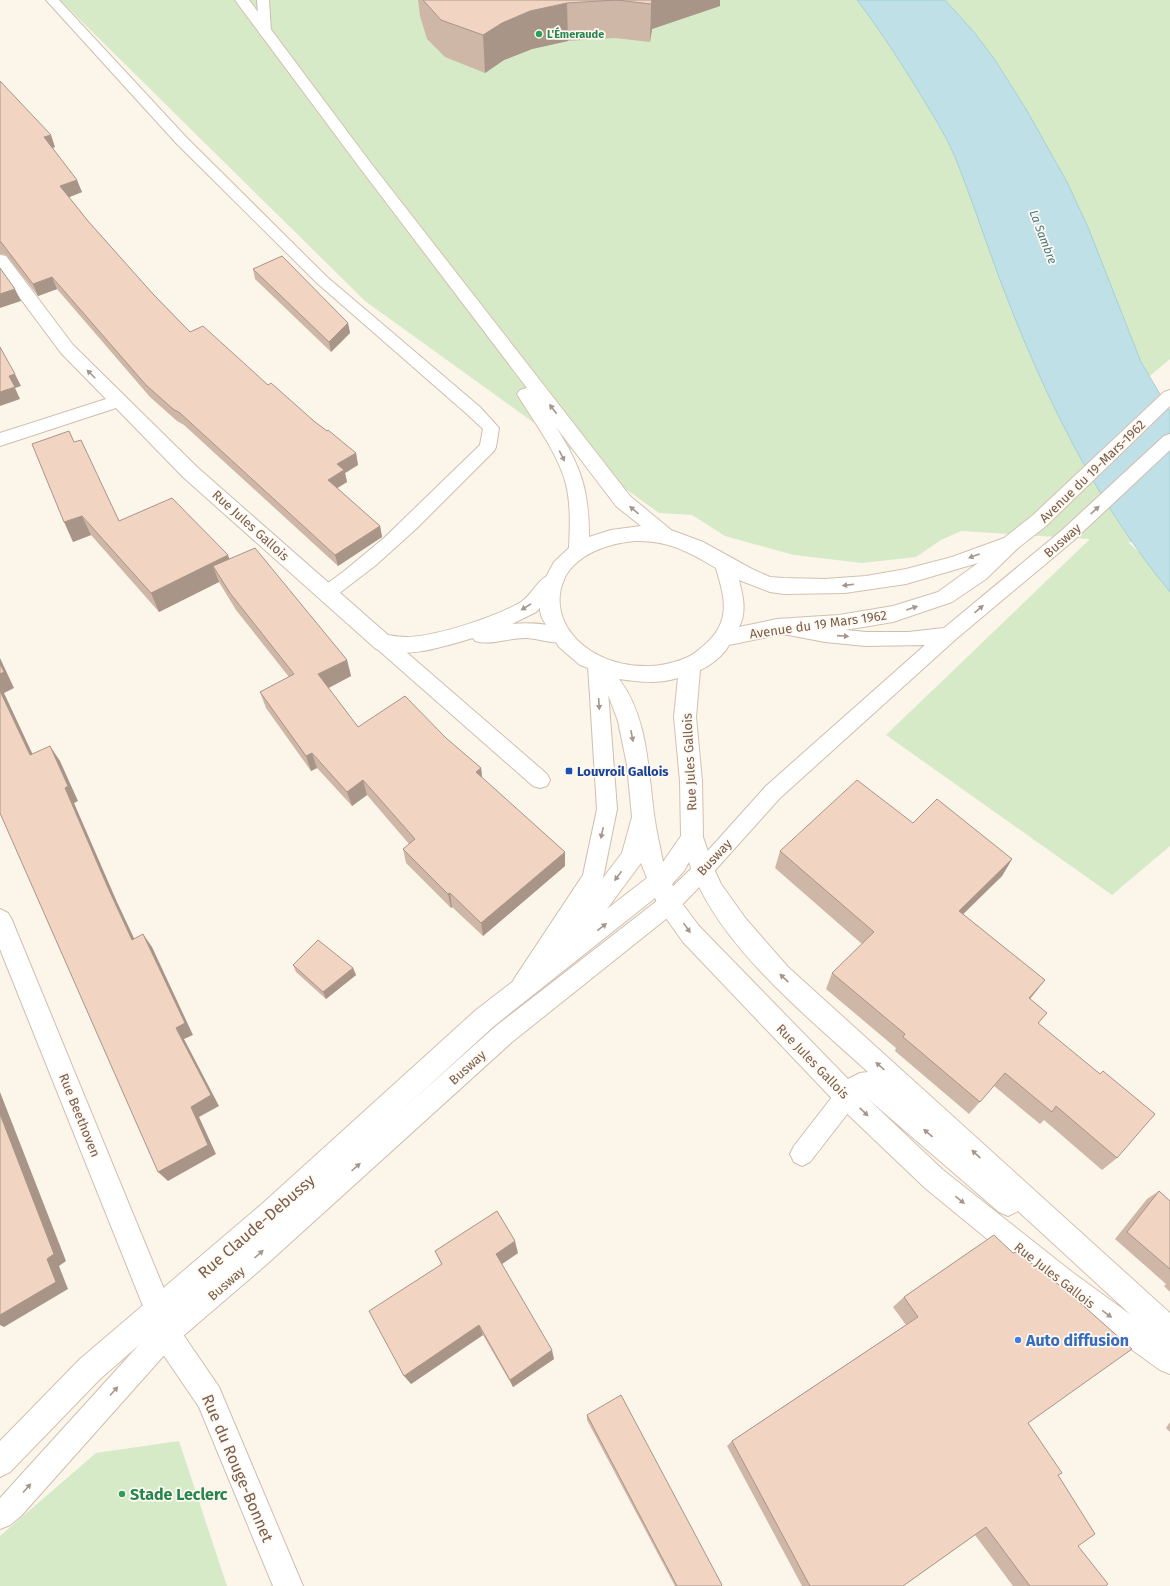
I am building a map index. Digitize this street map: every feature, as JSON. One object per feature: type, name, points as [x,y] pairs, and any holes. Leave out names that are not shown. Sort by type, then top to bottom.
[{"type":"street","points":[[242,0],[461,291],[546,398],[623,501],[664,535]]},
{"type":"street","name":"Rue Jules Gallois","points":[[0,260],[67,349],[190,472],[383,643]]},
{"type":"street","points":[[461,291],[551,434],[572,475],[579,510],[579,551]]},
{"type":"street","name":"Avenue du 19-Mars-1962","points":[[1011,543],[1039,521],[1170,396]]},
{"type":"street","points":[[0,440],[119,401]]},
{"type":"street","points":[[383,643],[408,645],[430,642],[460,635],[488,626],[528,607],[554,580],[564,564],[579,551],[597,541],[619,534],[641,533],[664,535],[685,542],[725,565],[760,581],[782,586],[831,587],[899,578],[945,566],[1011,543]]},
{"type":"street","name":"Avenue du 19 Mars 1962","points":[[724,638],[777,627],[839,623],[893,614],[945,597],[979,574],[1011,543]]},
{"type":"street","points":[[554,580],[550,598],[552,617],[560,634],[575,652],[597,665],[622,673],[645,675],[668,672],[690,665],[709,653],[724,638],[732,620],[734,602],[725,565]]},
{"type":"street","points":[[460,635],[491,634],[526,630],[560,634]]},
{"type":"street","name":"Rue Jules Gallois","points":[[597,665],[618,693],[629,721],[638,765],[643,815],[652,863],[669,904],[691,934],[848,1096],[934,1179],[1062,1282],[1170,1360]]},
{"type":"street","name":"Rue Jules Gallois","points":[[690,665],[685,718],[691,781],[692,837],[703,870],[713,891],[738,928],[780,975],[1170,1332]]},
{"type":"street","points":[[516,994],[589,914],[632,857],[643,815]]},
{"type":"street","points":[[516,994],[660,881],[676,864],[692,837]]},
{"type":"street","name":"Rue Beethoven","points":[[0,920],[163,1323]]},
{"type":"street","name":"Rue Claude-Debussy","points":[[0,1462],[90,1369],[163,1323],[278,1207],[485,1018],[516,994]]},
{"type":"street","points":[[848,1096],[860,1086],[869,1084],[1039,1230],[1112,1279]]},
{"type":"street","name":"Rue du Rouge-Bonnet","points":[[163,1323],[209,1397],[288,1586]]},
{"type":"lane","points":[[52,0],[181,140],[322,280],[474,411],[491,428],[488,447],[483,453],[401,534],[354,574],[327,594]]},
{"type":"lane","points":[[262,0],[265,32]]},
{"type":"lane","name":"Busway","points":[[0,1515],[11,1506],[163,1323],[258,1255],[504,1034],[669,904],[703,870],[773,792],[949,634],[1067,536],[1170,440]]},
{"type":"lane","name":"Busway","points":[[777,627],[816,634],[882,639],[925,639],[949,634]]},
{"type":"lane","points":[[383,643],[540,780]]},
{"type":"lane","points":[[516,994],[593,878],[607,810],[597,665]]},
{"type":"lane","points":[[802,1154],[848,1096]]},
{"type":"green space","points":[[60,0],[1170,0],[1170,359],[1072,442],[1170,544],[1128,542],[1170,581],[1170,846],[1112,895],[886,735],[1090,539],[961,531],[941,540],[916,557],[862,563],[794,555],[725,536],[692,515],[659,513],[365,301]]},
{"type":"green space","name":"Stade Leclerc","points":[[179,1441],[227,1586],[0,1586],[0,1536],[96,1453]]},
{"type":"water","name":"La Sambre","points":[[857,0],[945,0],[974,32],[995,60],[1026,109],[1067,182],[1088,227],[1141,362],[1170,411],[1170,592],[1146,561],[1101,495],[1063,425],[1045,389],[1007,298],[950,145],[900,62]]},
{"type":"building","points":[[423,0],[616,0],[567,3],[530,11],[502,23],[483,35],[441,20]]},
{"type":"building","points":[[616,0],[652,0],[651,4]]},
{"type":"building","points":[[0,81],[51,135],[44,137],[77,180],[60,186],[88,221],[153,294],[190,332],[203,326],[268,385],[271,383],[315,422],[327,431],[328,430],[356,453],[337,464],[344,470],[328,480],[380,526],[335,555],[180,413],[173,409],[146,385],[52,277],[33,284],[0,242]]},
{"type":"building","points":[[282,256],[348,323],[329,342],[253,269]]},
{"type":"building","points":[[0,268],[15,289],[0,294]]},
{"type":"building","points":[[0,347],[15,374],[9,376],[15,387],[0,392]]},
{"type":"building","points":[[69,431],[74,442],[81,440],[119,521],[172,498],[228,555],[151,593],[82,516],[64,522],[32,444]]},
{"type":"building","points":[[255,548],[347,660],[318,674],[358,727],[405,696],[446,738],[481,768],[476,772],[565,852],[481,923],[450,893],[448,894],[403,849],[415,839],[363,780],[347,792],[312,753],[306,756],[260,692],[294,674],[230,593],[213,566]]},
{"type":"building","points":[[0,664],[4,672],[0,674]]},
{"type":"building","points":[[0,691],[30,755],[50,746],[68,786],[65,788],[108,888],[132,940],[143,934],[185,1023],[176,1028],[211,1095],[191,1107],[208,1145],[158,1172],[0,813]]},
{"type":"building","points":[[857,780],[913,823],[937,799],[1012,859],[959,911],[1045,980],[1029,998],[1047,1013],[1038,1023],[1100,1074],[1103,1071],[1155,1114],[1117,1158],[1056,1106],[1052,1112],[1005,1073],[980,1102],[903,1037],[905,1034],[832,973],[874,932],[780,851]]},
{"type":"building","points":[[318,940],[353,968],[323,992],[293,965]]},
{"type":"building","points":[[0,1114],[54,1254],[47,1259],[56,1282],[0,1315]]},
{"type":"building","points":[[1159,1191],[1170,1201],[1170,1269],[1127,1232]]},
{"type":"building","points":[[497,1211],[515,1241],[496,1254],[552,1350],[510,1380],[479,1325],[404,1376],[369,1311],[442,1264],[435,1251]]},
{"type":"building","points":[[994,1235],[1013,1253],[1017,1252],[1068,1292],[1132,1349],[1028,1423],[1062,1473],[1058,1475],[1095,1534],[1078,1546],[1108,1584],[1106,1586],[1030,1586],[986,1527],[903,1586],[810,1586],[732,1441],[918,1317],[904,1297]]},
{"type":"building","points":[[621,1395],[722,1585],[721,1586],[677,1586],[587,1415]]},
{"type":"place","name":"L'Émeraude","points":[[539,34]]},
{"type":"place","name":"Louvroil Gallois","points":[[569,771]]},
{"type":"place","name":"Auto diffusion","points":[[1018,1340]]},
{"type":"place","name":"Stade Leclerc","points":[[122,1494]]}]
